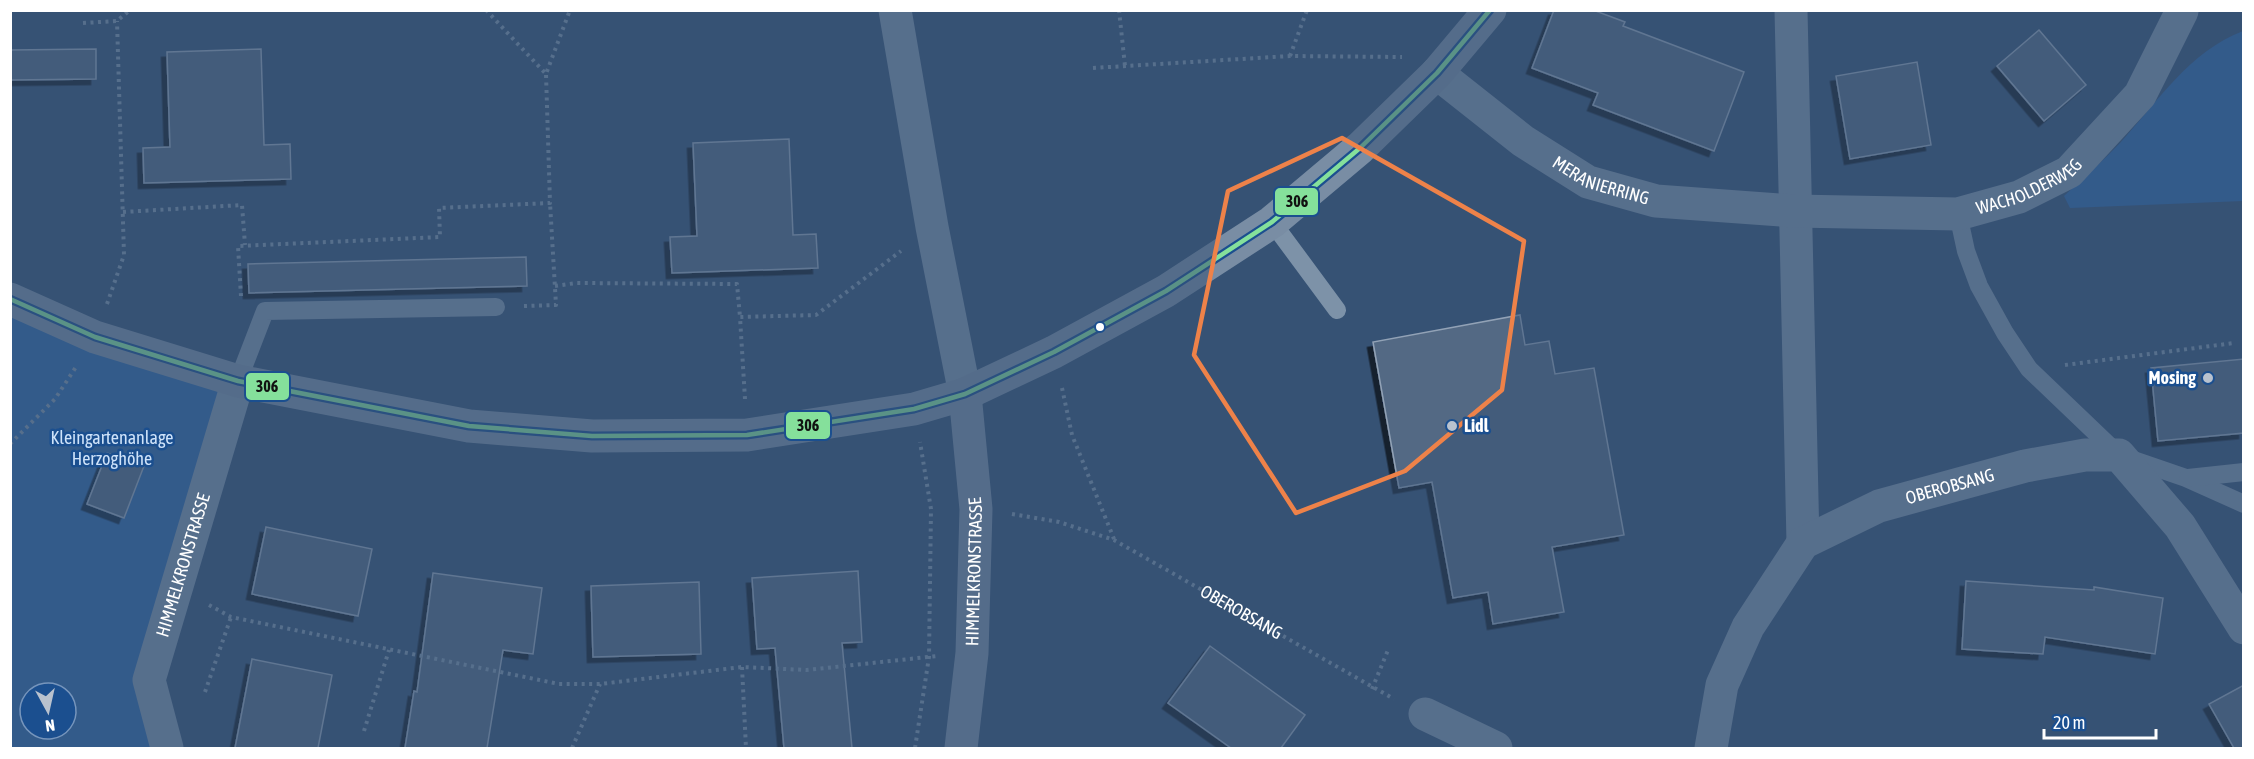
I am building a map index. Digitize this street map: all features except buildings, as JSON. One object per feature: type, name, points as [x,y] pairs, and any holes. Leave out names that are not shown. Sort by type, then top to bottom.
[{"type":"street","points":[[895,10],[932,227],[965,394]]},
{"type":"street","points":[[10,298],[95,337],[238,381],[469,426],[592,436],[747,435],[914,409],[965,394],[1054,352],[1166,291],[1272,222],[1360,148],[1444,65],[1490,10]]},
{"type":"street","points":[[1711,748],[1722,685],[1748,627],[1803,543],[1791,10]]},
{"type":"street","name":"WACHOLDERWEG","points":[[1794,211],[1958,214],[2019,197],[2069,172],[2140,95],[2182,11]]},
{"type":"street","name":"MERANIERRING","points":[[1444,65],[1523,141],[1588,182],[1656,201],[1794,211]]},
{"type":"street","name":"HIMMELKRONSTRASSE","points":[[167,748],[149,680],[238,381]]},
{"type":"street","name":"HIMMELKRONSTRASSE","points":[[961,748],[972,653],[976,508],[965,394]]},
{"type":"street","name":"OBEROBSANG","points":[[1803,543],[1879,506],[2025,466],[2085,455],[2119,455]]},
{"type":"street","points":[[2119,455],[2180,526],[2244,628]]},
{"type":"street","points":[[1425,714],[1496,748]]},
{"type":"lane","points":[[1958,214],[1966,250],[1979,286],[2005,333],[2029,369],[2119,455],[2186,478],[2244,504]]},
{"type":"lane","points":[[1272,222],[1337,310]]},
{"type":"lane","points":[[238,381],[265,311],[496,307]]},
{"type":"lane","points":[[2186,478],[2244,472]]},
{"type":"path","points":[[83,23],[117,21],[130,10]]},
{"type":"path","points":[[486,10],[546,74]]},
{"type":"path","points":[[496,307],[556,305],[546,74],[570,10]]},
{"type":"path","points":[[1119,10],[1125,66]]},
{"type":"path","points":[[1290,56],[1308,10]]},
{"type":"path","points":[[10,444],[56,399],[95,337],[124,255],[117,21]]},
{"type":"path","points":[[1093,68],[1290,56],[1444,65]]},
{"type":"path","points":[[265,311],[242,302],[238,246],[440,237],[439,208],[550,203]]},
{"type":"path","points":[[123,212],[242,205],[245,245]]},
{"type":"path","points":[[740,317],[816,315],[932,227]]},
{"type":"path","points":[[555,286],[576,283],[737,284],[747,435]]},
{"type":"path","points":[[2029,369],[2234,343]]},
{"type":"path","points":[[1054,352],[1072,435],[1114,540]]},
{"type":"path","points":[[914,409],[931,509],[930,657],[915,748]]},
{"type":"path","name":"OBEROBSANG","points":[[976,508],[1059,522],[1114,540],[1372,689],[1425,714]]},
{"type":"path","points":[[177,588],[231,616],[559,684],[600,684],[742,667],[807,670],[972,653]]},
{"type":"path","points":[[205,692],[231,616]]},
{"type":"path","points":[[364,731],[389,650]]},
{"type":"path","points":[[1372,689],[1388,650]]},
{"type":"path","points":[[742,667],[746,748]]},
{"type":"path","points":[[572,748],[600,684]]},
{"type":"highlighted area","points":[[1342,138],[1524,241],[1502,390],[1405,471],[1296,513],[1194,355],[1228,191]]},
{"type":"green space","points":[[2243,31],[2243,201],[2070,208],[2064,196],[2121,142],[2176,79],[2206,51]]},
{"type":"green space","name":"Kleingartenanlage Herzoghöhe","points":[[11,299],[238,381],[149,679],[167,748],[11,748]]},
{"type":"transit line","name":"306","points":[[10,299],[95,337],[238,381],[469,426],[592,436],[747,435],[914,409],[965,394],[1054,352],[1166,291],[1272,222],[1360,148],[1437,73],[1490,10]]},
{"type":"place","name":"Mosing","points":[[2208,378]]},
{"type":"place","name":"Lidl","points":[[1452,426]]}]
